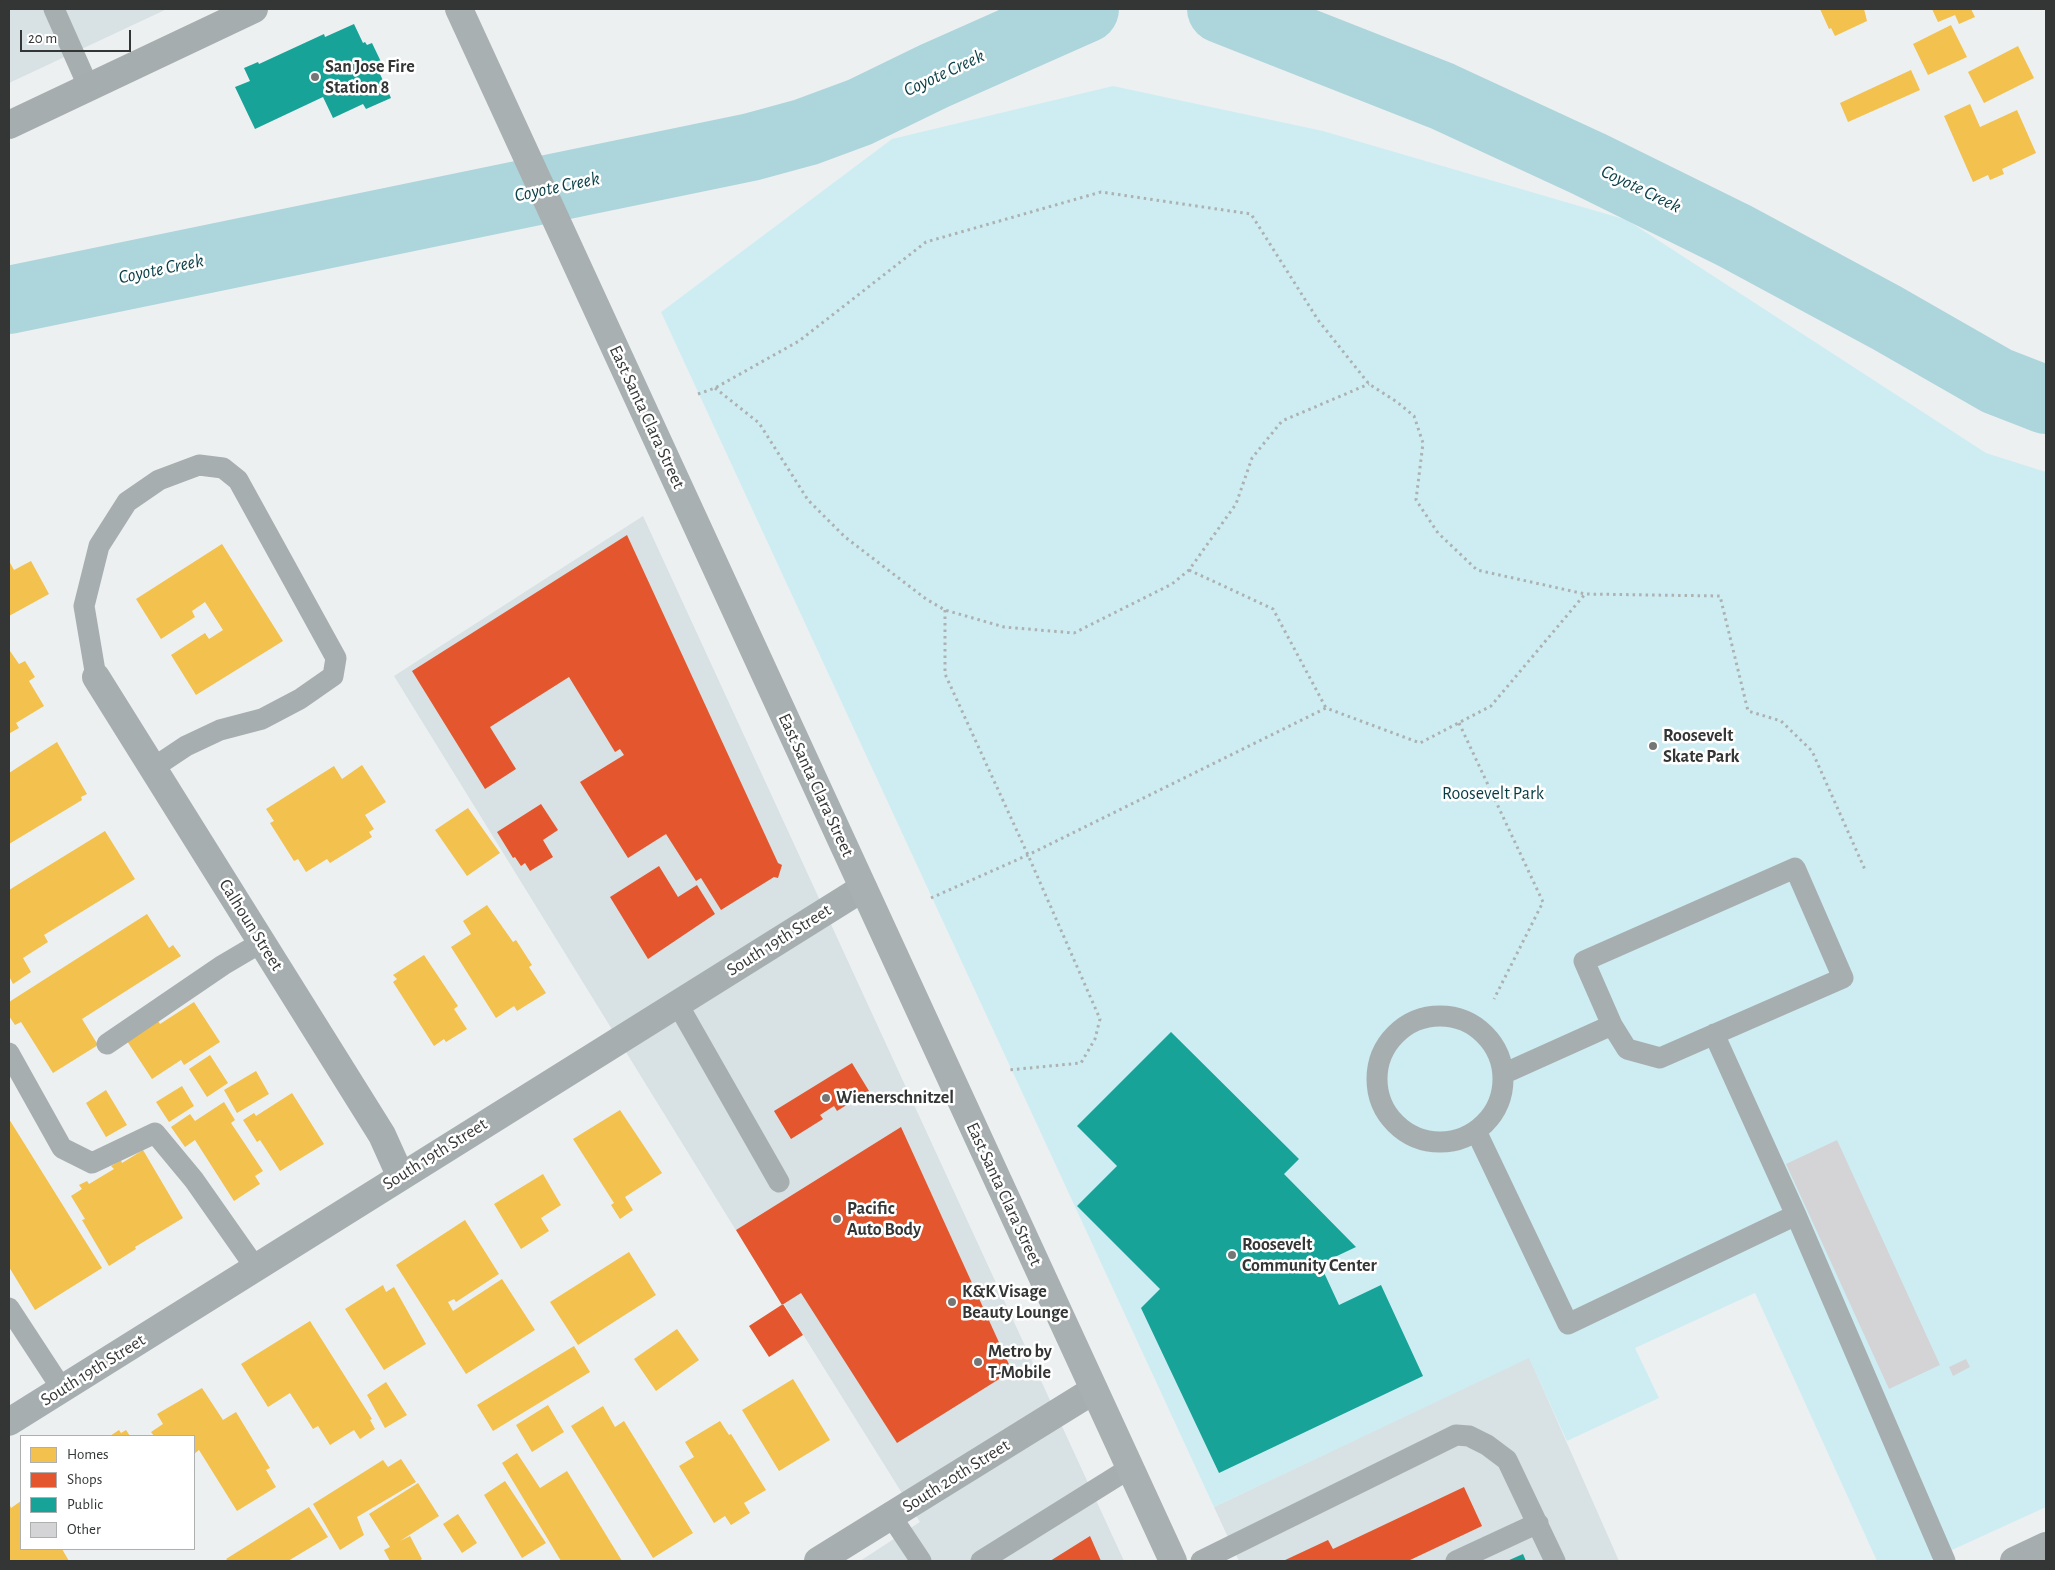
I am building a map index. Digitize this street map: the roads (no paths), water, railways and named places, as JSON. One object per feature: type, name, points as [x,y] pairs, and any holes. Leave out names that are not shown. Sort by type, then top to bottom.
[{"type":"main road","name":"East Santa Clara Street","points":[[459,9],[1173,1561]]},
{"type":"street","points":[[9,125],[254,9]]},
{"type":"street","name":"Calhoun Street","points":[[96,677],[382,1135],[400,1176]]},
{"type":"street","name":"South 19th Street","points":[[9,1422],[677,1002],[863,888]]},
{"type":"street","name":"South 20th Street","points":[[818,1561],[1094,1390]]},
{"type":"street","points":[[2014,1561],[2045,1550]]},
{"type":"lane","points":[[54,9],[89,88]]},
{"type":"lane","points":[[96,677],[84,606],[99,546],[127,502],[159,480],[199,465],[224,468],[238,480],[336,658],[333,676],[300,699],[262,719],[220,730],[186,746],[153,768]]},
{"type":"lane","points":[[1795,868],[1843,978],[1660,1058],[1627,1049],[1612,1025],[1584,961],[1795,868]]},
{"type":"lane","points":[[107,1044],[223,965],[262,942]]},
{"type":"lane","points":[[677,1002],[779,1182]]},
{"type":"lane","points":[[1431,1016],[1451,1016],[1471,1023],[1487,1036],[1498,1054],[1503,1074],[1501,1096],[1491,1116],[1476,1131],[1458,1140],[1437,1142],[1416,1138],[1399,1127],[1386,1111],[1378,1092],[1377,1072],[1383,1051],[1394,1034],[1411,1022],[1431,1016]]},
{"type":"lane","points":[[1503,1074],[1612,1025]]},
{"type":"lane","points":[[1714,1034],[1796,1215],[1945,1561]]},
{"type":"lane","points":[[9,1053],[62,1148],[92,1163],[155,1133],[194,1180],[255,1267]]},
{"type":"lane","points":[[1476,1131],[1568,1324],[1796,1215]]},
{"type":"lane","points":[[9,1308],[62,1389]]},
{"type":"lane","points":[[1201,1561],[1456,1435],[1469,1436],[1486,1444],[1507,1460],[1555,1561]]},
{"type":"lane","points":[[981,1561],[1130,1468]]},
{"type":"lane","points":[[891,1516],[921,1561]]},
{"type":"lane","points":[[1456,1561],[1538,1523]]},
{"type":"waterway","name":"Coyote Creek","points":[[9,300],[751,147],[806,132],[860,112],[934,76],[1085,9]]},
{"type":"waterway","name":"Coyote Creek","points":[[1221,9],[1442,96],[1589,164],[1735,236],[1887,318],[1997,381],[2046,400]]},
{"type":"place","name":"San Jose Fire Station 8","points":[[315,77]]},
{"type":"place","name":"Roosevelt Skate Park","points":[[1653,746]]},
{"type":"place","name":"Wienerschnitzel","points":[[826,1098]]},
{"type":"place","name":"Pacific Auto Body","points":[[837,1219]]},
{"type":"place","name":"Roosevelt Community Center","points":[[1232,1255]]},
{"type":"place","name":"K&K Visage Beauty Lounge","points":[[952,1302]]},
{"type":"place","name":"Metro by T-Mobile","points":[[978,1362]]},
{"type":"park label","name":"Roosevelt Park","points":[[1493,794]]}]
